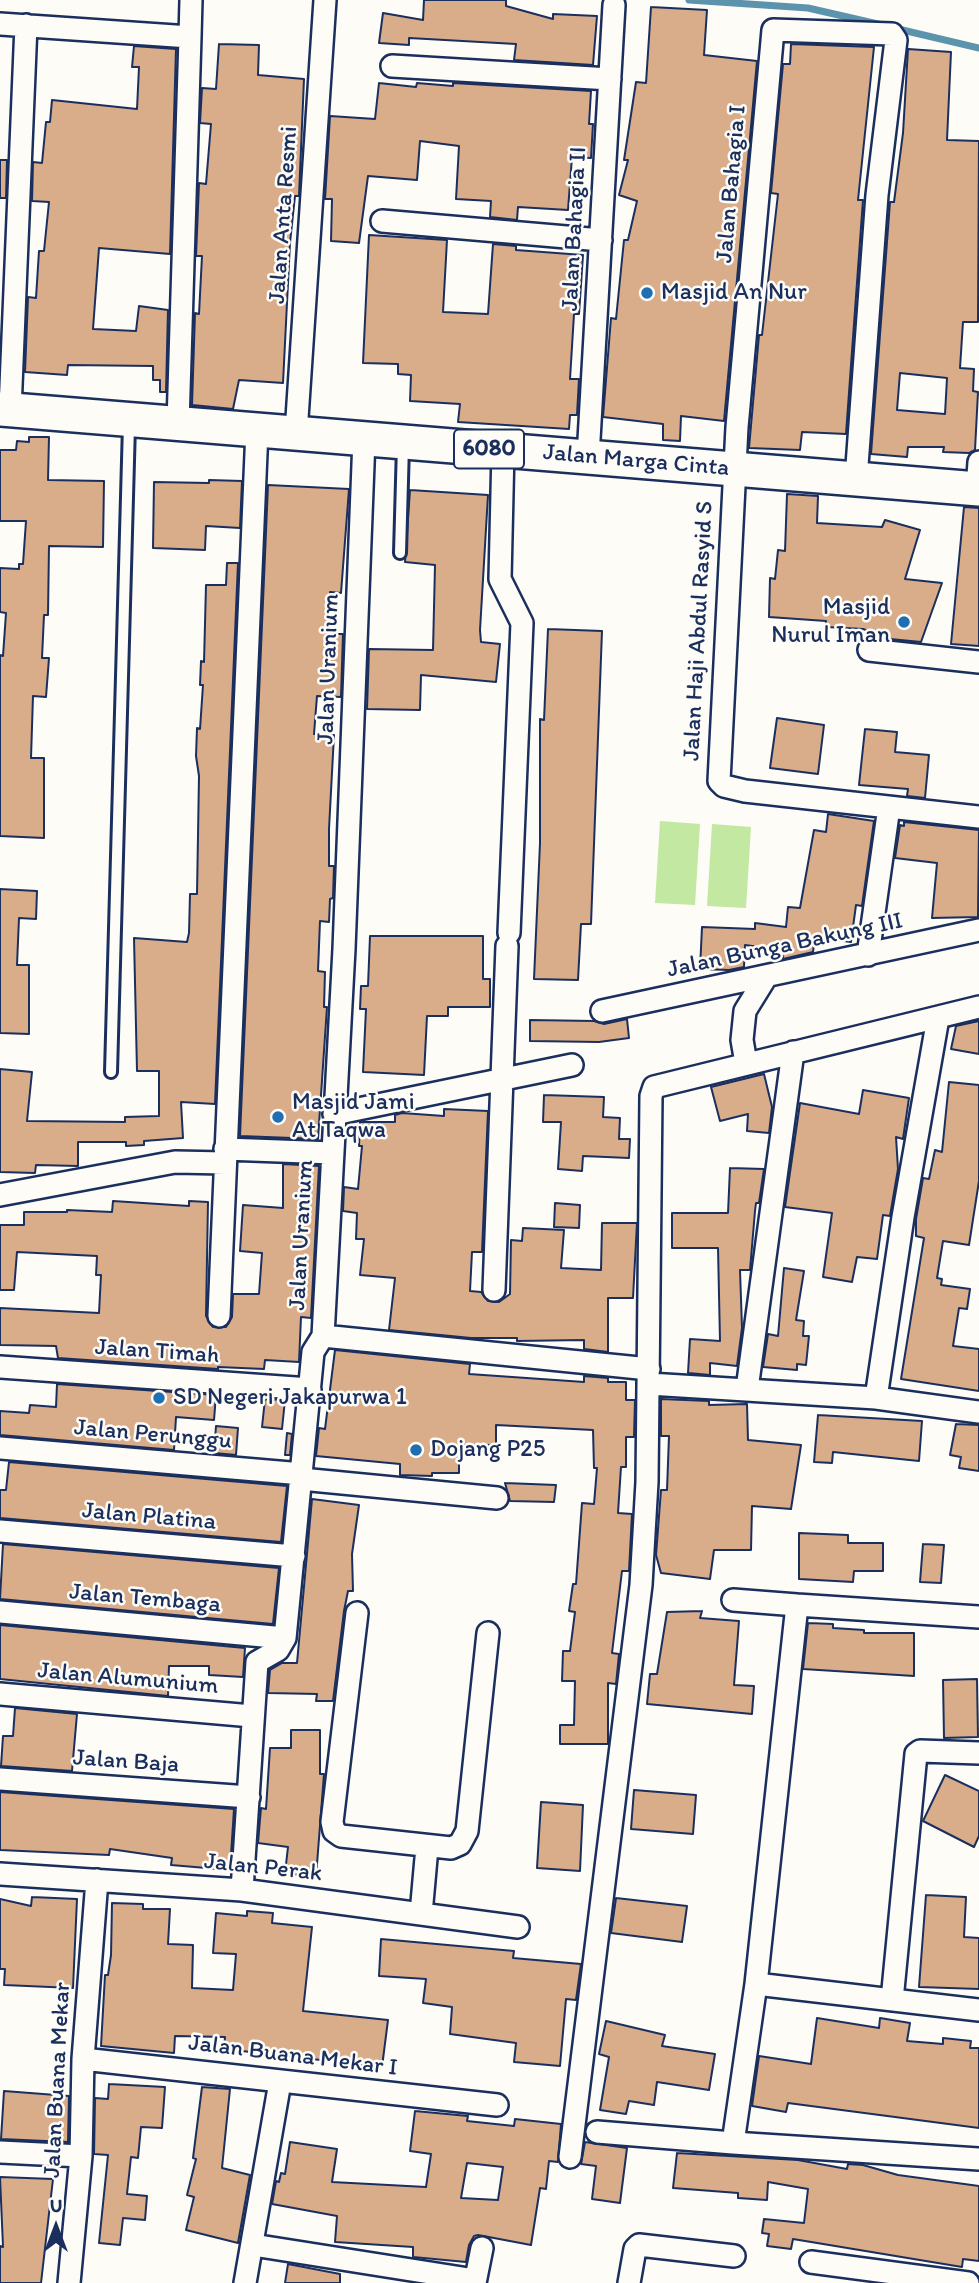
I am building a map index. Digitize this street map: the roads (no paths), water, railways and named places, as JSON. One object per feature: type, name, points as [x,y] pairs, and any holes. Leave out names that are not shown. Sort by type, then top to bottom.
[{"type":"main road","name":"Jalan Marga Cinta","points":[[5,409],[856,479],[978,480]]},
{"type":"street","points":[[178,423],[191,0]]},
{"type":"street","name":"Jalan Anta Resmi","points":[[296,433],[326,0]]},
{"type":"street","name":"Jalan Bahagia II","points":[[588,457],[614,5]]},
{"type":"street","points":[[0,24],[190,37]]},
{"type":"street","points":[[5,409],[26,25]]},
{"type":"street","name":"Jalan Bahagia I","points":[[734,469],[772,32],[892,34],[896,40],[877,195],[856,479]]},
{"type":"street","points":[[392,65],[610,79]]},
{"type":"street","points":[[382,221],[601,240]]},
{"type":"street","points":[[219,1316],[257,430]]},
{"type":"street","name":"Jalan Uranium","points":[[285,1638],[313,1352],[323,1336],[364,439]]},
{"type":"street","points":[[494,1290],[522,623],[500,579],[503,450]]},
{"type":"street","name":"Jalan Haji Abdul Rasyid S","points":[[734,469],[719,781],[732,788],[889,807]]},
{"type":"street","points":[[869,650],[979,662]]},
{"type":"street","points":[[868,955],[889,807],[979,817]]},
{"type":"street","name":"Jalan Bunga Bakung III","points":[[602,1012],[979,930]]},
{"type":"street","points":[[746,1063],[742,1040],[745,1012],[766,977]]},
{"type":"street","points":[[570,2157],[641,1585],[649,1376],[651,1096],[654,1087],[979,1007]]},
{"type":"street","points":[[876,1398],[903,1217],[938,1018]]},
{"type":"street","points":[[747,1389],[793,1052]]},
{"type":"street","points":[[334,1114],[572,1065]]},
{"type":"street","points":[[0,1195],[175,1161],[225,1156],[333,1153]]},
{"type":"street","points":[[323,1336],[747,1389],[876,1398],[979,1412]]},
{"type":"street","name":"Jalan Timah","points":[[0,1367],[310,1389]]},
{"type":"street","name":"Jalan Perunggu","points":[[0,1448],[497,1498]]},
{"type":"street","name":"Jalan Platina","points":[[0,1531],[293,1556]]},
{"type":"street","points":[[733,1600],[979,1617]]},
{"type":"street","points":[[733,2143],[756,1984],[797,1605]]},
{"type":"street","name":"Jalan Tembaga","points":[[0,1612],[285,1638]]},
{"type":"street","points":[[357,1613],[334,1831],[341,1836],[451,1849],[460,1844],[467,1831],[488,1633]]},
{"type":"street","points":[[242,1890],[252,1716],[260,1636]]},
{"type":"street","points":[[257,1662],[278,1650],[285,1638]]},
{"type":"street","name":"Jalan Alumunium","points":[[0,1694],[252,1716]]},
{"type":"street","points":[[892,2000],[916,1754],[920,1751],[979,1753]]},
{"type":"street","name":"Jalan Baja","points":[[0,1779],[249,1797]]},
{"type":"street","points":[[421,1914],[427,1847]]},
{"type":"street","name":"Jalan Perak","points":[[0,1874],[242,1890],[518,1927]]},
{"type":"street","name":"Jalan Buana Mekar","points":[[69,2283],[81,2156],[83,2059],[97,1880]]},
{"type":"street","points":[[756,1984],[979,2010]]},
{"type":"street","name":"Jalan Buana Mekar I","points":[[83,2059],[497,2105]]},
{"type":"street","points":[[245,2283],[281,2082]]},
{"type":"street","points":[[597,2132],[979,2159]]},
{"type":"street","points":[[0,2152],[81,2156]]},
{"type":"street","points":[[253,2245],[475,2281],[482,2248]]},
{"type":"street","points":[[629,2283],[635,2249],[639,2245],[734,2256]]},
{"type":"street","points":[[811,2262],[968,2283]]},
{"type":"lane","points":[[111,1072],[129,420]]},
{"type":"lane","points":[[400,553],[403,442]]},
{"type":"waterway","points":[[689,0],[808,8],[882,25]]},
{"type":"waterway","points":[[894,28],[979,48]]},
{"type":"place","name":"Masjid An Nur","points":[[647,293]]},
{"type":"place","name":"Masjid Nurul Iman","points":[[904,622]]},
{"type":"place","name":"Masjid Jami At Taqwa","points":[[278,1117]]},
{"type":"place","name":"SD Negeri Jakapurwa 1","points":[[159,1398]]},
{"type":"place","name":"Dojang P25","points":[[416,1450]]}]
